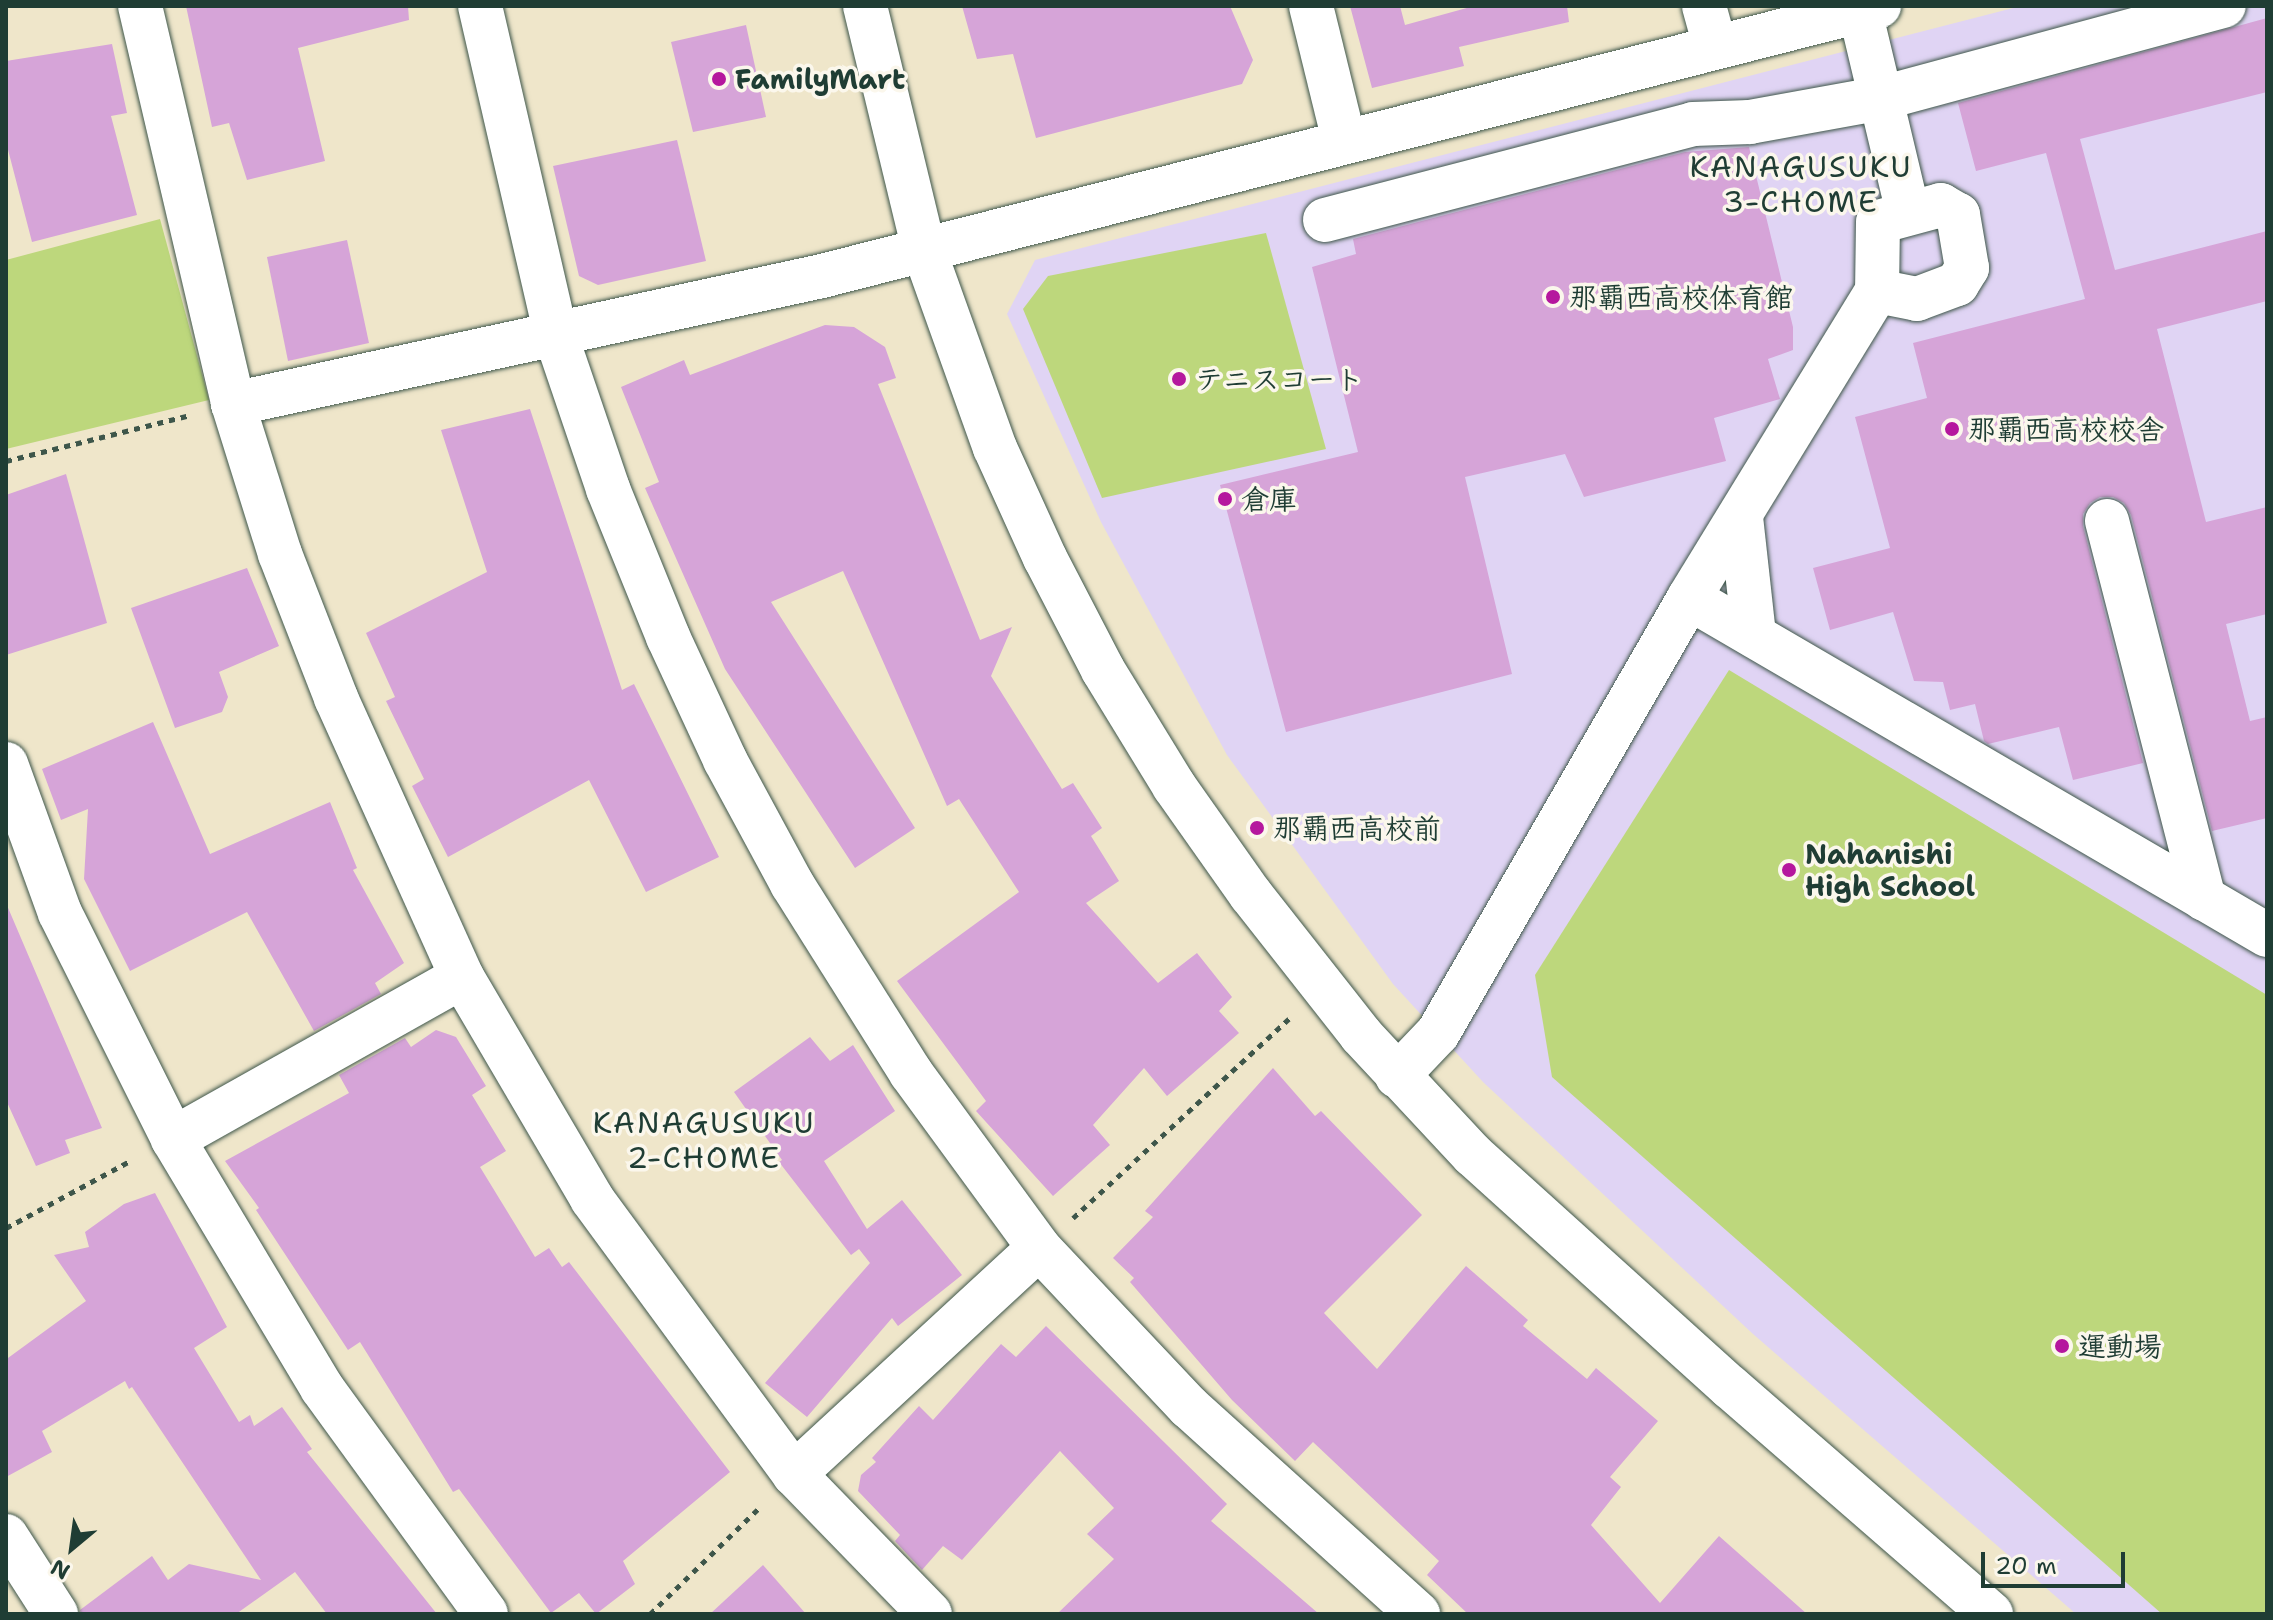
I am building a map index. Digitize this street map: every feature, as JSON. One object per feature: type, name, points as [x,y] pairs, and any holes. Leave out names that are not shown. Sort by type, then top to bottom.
[{"type":"street","points":[[140,6],[233,404],[280,554],[336,698],[462,977],[592,1199],[794,1474],[930,1614]]},
{"type":"street","points":[[480,6],[556,336],[608,489],[668,637],[725,760],[792,884],[911,1073],[1039,1248],[1189,1407],[1418,1614]]},
{"type":"street","points":[[865,6],[924,250],[995,448],[1045,558],[1103,670],[1182,798],[1323,988],[1397,1076],[1473,1155],[1549,1226],[1991,1614]]},
{"type":"street","points":[[1311,6],[1344,140]]},
{"type":"street","points":[[1325,220],[1693,124],[1750,122],[1882,98],[2224,6]]},
{"type":"street","points":[[233,404],[556,336],[924,250],[1344,140],[1709,26],[1870,8],[1882,98],[1908,213]]},
{"type":"street","points":[[1397,1076],[1438,1033],[1689,598],[1877,291],[1878,222],[1941,205],[1958,215],[1967,268],[1957,284],[1917,299],[1877,291]]},
{"type":"street","points":[[1741,517],[1754,635]]},
{"type":"street","points":[[2107,521],[2204,899]]},
{"type":"street","points":[[1689,598],[2204,899],[2260,926]]},
{"type":"street","points":[[6,764],[60,913],[173,1139],[322,1388],[486,1614]]},
{"type":"street","points":[[173,1139],[462,977]]},
{"type":"street","points":[[794,1474],[1039,1248]]},
{"type":"street","points":[[6,1536],[56,1614]]},
{"type":"path","points":[[6,461],[233,404]]},
{"type":"path","points":[[1039,1248],[1323,988]]},
{"type":"path","points":[[6,1228],[173,1139]]},
{"type":"path","points":[[650,1614],[794,1474]]},
{"type":"shaded area","name":"Nahanishi High School","points":[[2021,6],[2267,6],[2267,1614],[2076,1614],[1753,1334],[1483,1082],[1393,984],[1227,755],[1101,522],[1007,314],[1035,260]]},
{"type":"green space","points":[[160,219],[209,400],[6,449],[6,260]]},
{"type":"green space","name":"テニスコート","points":[[1266,233],[1326,449],[1102,498],[1023,309],[1048,276]]},
{"type":"green space","name":"運動場","points":[[1729,670],[2267,995],[2267,1614],[2162,1614],[1552,1077],[1535,975]]},
{"type":"building","points":[[186,6],[408,6],[409,20],[298,48],[325,161],[247,180],[229,123],[212,127]]},
{"type":"building","points":[[962,6],[1230,6],[1253,60],[1242,84],[1036,138],[1013,54],[977,59]]},
{"type":"building","points":[[1350,6],[1400,6],[1405,25],[1474,6],[1567,6],[1569,22],[1459,47],[1464,66],[1372,88]]},
{"type":"building","name":"那覇西高校校舎","points":[[2267,18],[2267,92],[2080,139],[2115,270],[2267,231],[2267,301],[2157,329],[2206,522],[2267,507],[2267,614],[2226,624],[2250,721],[2267,717],[2267,818],[2212,831],[2131,515],[2124,503],[2113,497],[2100,497],[2090,503],[2083,514],[2083,526],[2143,763],[2073,780],[2059,727],[1988,744],[1984,741],[1975,704],[1950,710],[1943,682],[1914,681],[1893,612],[1830,630],[1813,568],[1890,548],[1855,417],[1927,398],[1913,343],[2085,299],[2046,153],[1976,171],[1958,103]]},
{"type":"building","name":"FamilyMart","points":[[746,25],[766,117],[693,132],[671,42]]},
{"type":"building","points":[[112,44],[127,113],[111,116],[137,215],[32,242],[6,142],[6,61]]},
{"type":"building","points":[[677,140],[706,261],[598,285],[579,276],[553,166]]},
{"type":"building","name":"那覇西高校体育館","points":[[1749,147],[1793,327],[1793,350],[1768,359],[1780,399],[1714,418],[1726,461],[1584,497],[1565,454],[1465,477],[1512,674],[1286,732],[1220,485],[1358,452],[1312,267],[1356,254],[1353,239],[1685,152]]},
{"type":"building","points":[[347,240],[369,343],[288,361],[267,257]]},
{"type":"building","points":[[825,325],[854,327],[885,347],[896,378],[878,384],[980,640],[1012,627],[991,676],[1062,789],[1073,783],[1102,828],[1091,836],[1119,881],[1086,903],[1158,983],[1197,953],[1232,997],[1219,1011],[1239,1033],[1167,1096],[1144,1068],[1093,1125],[1110,1145],[1053,1196],[976,1111],[986,1101],[897,981],[1019,892],[959,799],[947,806],[843,571],[771,602],[915,828],[855,868],[725,669],[645,488],[659,482],[621,387],[684,360],[690,375]]},
{"type":"building","points":[[530,409],[622,690],[634,684],[719,857],[646,892],[589,780],[448,857],[412,786],[424,779],[386,701],[395,697],[366,633],[487,572],[441,430]]},
{"type":"building","points":[[66,474],[107,623],[6,655],[6,495]]},
{"type":"building","points":[[247,568],[279,646],[219,672],[228,697],[222,712],[175,728],[131,608]]},
{"type":"building","points":[[153,722],[210,854],[330,802],[357,868],[353,870],[404,963],[375,983],[381,994],[314,1031],[247,912],[130,971],[84,879],[88,809],[61,820],[42,769]]},
{"type":"building","points":[[6,903],[102,1128],[65,1140],[70,1153],[36,1166],[6,1100]]},
{"type":"building","points":[[436,1030],[456,1037],[486,1086],[472,1095],[506,1151],[480,1167],[535,1257],[549,1248],[562,1267],[569,1262],[730,1472],[623,1561],[635,1584],[596,1614],[579,1593],[551,1613],[459,1489],[453,1492],[360,1342],[348,1350],[256,1210],[259,1208],[225,1161],[349,1093],[339,1075],[405,1038],[411,1047]]},
{"type":"building","points":[[810,1037],[830,1061],[853,1045],[895,1111],[824,1161],[867,1229],[902,1200],[962,1275],[898,1326],[892,1318],[807,1417],[765,1383],[870,1263],[859,1249],[851,1255],[779,1162],[782,1160],[734,1092]]},
{"type":"building","points":[[1273,1068],[1315,1116],[1321,1111],[1422,1215],[1324,1313],[1377,1369],[1466,1266],[1528,1320],[1523,1326],[1587,1379],[1596,1368],[1658,1421],[1610,1477],[1621,1487],[1591,1525],[1660,1603],[1719,1536],[1807,1614],[1468,1614],[1427,1575],[1439,1561],[1313,1442],[1295,1461],[1232,1400],[1130,1282],[1134,1278],[1113,1258],[1153,1217],[1145,1211]]},
{"type":"building","points":[[155,1193],[227,1327],[194,1348],[239,1422],[250,1415],[254,1426],[282,1407],[312,1449],[307,1452],[437,1614],[327,1614],[295,1572],[236,1614],[81,1614],[80,1610],[152,1556],[168,1580],[189,1564],[261,1580],[125,1381],[42,1431],[52,1452],[6,1477],[6,1353],[8,1358],[86,1301],[54,1255],[89,1247],[85,1232],[124,1204]]},
{"type":"building","points":[[1046,1326],[1227,1504],[1211,1521],[1319,1614],[1057,1614],[1114,1559],[1087,1534],[1114,1508],[1060,1451],[962,1560],[943,1546],[922,1570],[895,1541],[900,1535],[858,1491],[861,1475],[876,1462],[872,1458],[919,1406],[933,1420],[1001,1344],[1016,1357]]},
{"type":"building","points":[[763,1565],[806,1614],[710,1614]]},
{"type":"place","name":"FamilyMart","points":[[719,79]]},
{"type":"place","name":"那覇西高校体育館","points":[[1553,297]]},
{"type":"place","name":"テニスコート","points":[[1179,379]]},
{"type":"place","name":"那覇西高校校舎","points":[[1952,429]]},
{"type":"place","name":"倉庫","points":[[1225,499]]},
{"type":"place","name":"那覇西高校前","points":[[1257,828]]},
{"type":"place","name":"Nahanishi High School","points":[[1789,870]]},
{"type":"place","name":"運動場","points":[[2062,1346]]},
{"type":"district","name":"KANAGUSUKU 3-CHOME","points":[[1801,184]]},
{"type":"district","name":"KANAGUSUKU 2-CHOME","points":[[704,1140]]}]
